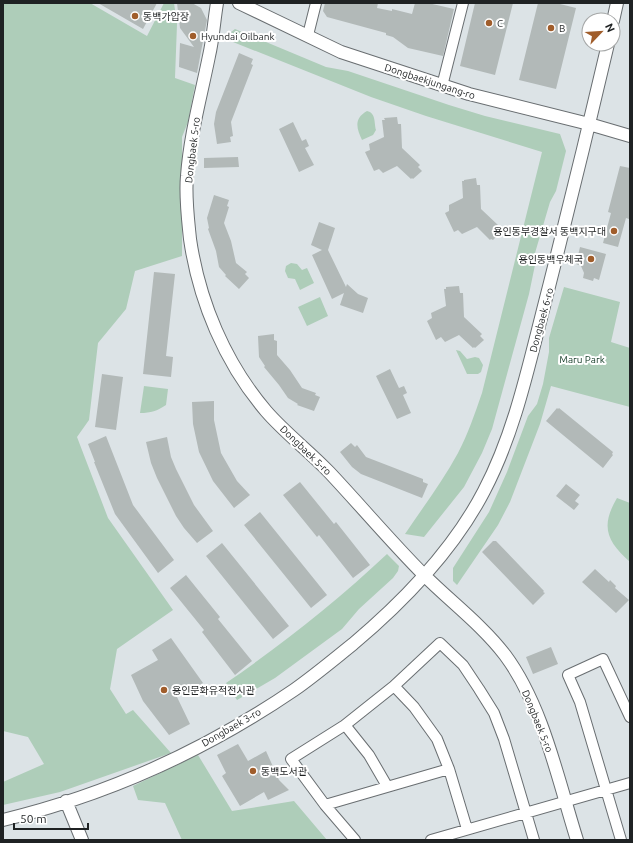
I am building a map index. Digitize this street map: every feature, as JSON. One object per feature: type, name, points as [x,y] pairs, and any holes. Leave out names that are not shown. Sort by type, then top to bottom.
[{"type":"street","name":"Dongbaek 5-ro","points":[[217,3],[210,55],[198,104],[186,178],[190,240],[196,269],[203,296],[224,348],[236,368],[266,410],[284,430],[326,469],[424,575],[489,636],[510,663],[532,702],[543,728],[577,840]]},
{"type":"street","name":"Dongbaekjungang-ro","points":[[239,3],[341,52],[442,86],[630,136]]},
{"type":"street","points":[[308,35],[316,3]]},
{"type":"street","points":[[442,86],[463,3]]},
{"type":"street","name":"Dongbaek 6-ro","points":[[424,575],[467,520],[500,457],[527,371],[606,52]]},
{"type":"street","name":"Dongbaek 3-ro","points":[[3,820],[26,814],[113,785],[154,768],[238,725],[294,690],[335,659],[389,613],[424,575]]},
{"type":"street","points":[[354,840],[325,805],[292,759],[345,724],[394,686],[440,643],[462,664],[494,713],[504,739],[527,812],[534,840]]},
{"type":"street","points":[[621,840],[580,702],[568,675],[603,659],[630,717]]},
{"type":"street","points":[[394,686],[414,707],[437,740],[449,769],[467,829]]},
{"type":"street","points":[[345,724],[369,755],[387,786]]},
{"type":"street","points":[[325,805],[449,769]]},
{"type":"street","points":[[431,840],[630,783]]},
{"type":"street","points":[[66,801],[82,840]]},
{"type":"green space","points":[[3,3],[90,3],[147,36],[164,3],[174,3],[177,24],[175,78],[195,85],[188,122],[182,137],[182,256],[135,271],[126,309],[98,343],[89,420],[77,437],[108,518],[173,610],[117,649],[110,689],[126,714],[133,710],[171,753],[60,792],[3,805],[3,782],[44,764],[28,737],[3,731]]},
{"type":"green space","points":[[235,29],[326,67],[348,71],[485,116],[560,134],[566,151],[556,191],[550,202],[535,253],[535,265],[529,294],[492,429],[482,453],[464,487],[424,537],[405,534],[458,453],[477,408],[542,152],[426,116],[371,97],[223,38]]},
{"type":"green space","points":[[367,111],[372,114],[374,118],[376,130],[373,135],[362,140],[357,124],[360,117]]},
{"type":"green space","points":[[291,263],[297,264],[302,270],[307,268],[314,283],[300,290],[295,279],[288,278],[285,271],[286,266]]},
{"type":"green space","name":"Maru Park","points":[[564,287],[620,302],[611,342],[630,348],[630,407],[551,386],[540,424],[510,502],[498,525],[457,585],[453,581],[453,568],[489,512],[507,472],[528,416],[537,404],[543,384],[549,352],[549,338]]},
{"type":"green space","points":[[320,297],[328,316],[307,326],[298,307]]},
{"type":"green space","points":[[456,350],[460,351],[467,359],[475,357],[479,358],[483,365],[481,372],[478,374],[467,374]]},
{"type":"green space","points":[[144,386],[168,389],[166,405],[154,411],[140,413]]},
{"type":"green space","points":[[617,498],[630,503],[630,562],[616,547],[608,533],[609,517]]},
{"type":"green space","points":[[387,554],[399,566],[398,571],[393,578],[359,609],[342,629],[275,678],[237,700],[226,683],[309,622]]},
{"type":"green space","points":[[198,755],[232,811],[294,801],[327,840],[182,840],[165,803],[138,800],[133,786]]},
{"type":"building","name":"동백가압장","points":[[98,3],[157,3],[143,29]]},
{"type":"building","points":[[177,3],[192,3],[201,8],[207,20],[197,73],[179,67],[180,43],[194,47],[180,28]]},
{"type":"building","points":[[325,3],[378,3],[377,8],[392,11],[392,9],[412,14],[415,3],[428,3],[454,9],[443,56],[408,48],[393,37],[386,35],[386,33],[327,17],[323,11]]},
{"type":"building","name":"C","points":[[475,3],[513,3],[495,75],[460,66]]},
{"type":"building","name":"B","points":[[538,3],[560,3],[576,8],[556,89],[519,80]]},
{"type":"building","points":[[239,53],[253,59],[251,64],[253,65],[231,122],[233,136],[230,137],[231,142],[217,144],[214,124],[216,112]]},
{"type":"building","points":[[397,117],[398,124],[401,124],[402,148],[420,165],[418,167],[422,171],[413,179],[411,179],[397,166],[383,173],[379,169],[374,171],[365,152],[370,150],[369,144],[384,137],[382,120],[385,120],[384,118]]},
{"type":"building","points":[[293,122],[302,141],[306,139],[309,146],[305,148],[314,165],[299,172],[279,129]]},
{"type":"building","points":[[238,157],[239,167],[204,168],[204,158]]},
{"type":"building","points":[[620,166],[630,168],[630,214],[629,219],[626,218],[618,247],[603,243],[611,213],[608,212]]},
{"type":"building","points":[[476,178],[477,185],[480,185],[481,209],[499,226],[497,228],[501,232],[493,240],[490,240],[477,227],[462,234],[458,230],[454,232],[445,213],[449,211],[449,205],[463,198],[462,181]]},
{"type":"building","points":[[214,195],[229,200],[227,206],[229,207],[224,223],[231,241],[236,263],[247,272],[245,274],[249,278],[239,289],[225,276],[226,275],[219,267],[216,251],[208,229],[207,218]]},
{"type":"building","points":[[319,222],[335,228],[328,250],[346,287],[347,284],[358,294],[368,298],[363,313],[340,305],[344,293],[332,299],[312,255],[322,250],[311,245]]},
{"type":"building","name":"용인동백우체국","points":[[580,247],[606,254],[599,280],[594,278],[593,281],[583,278],[584,273],[581,266],[576,264]]},
{"type":"building","points":[[154,272],[175,274],[166,356],[173,357],[171,377],[143,374]]},
{"type":"building","points":[[459,286],[460,293],[463,293],[464,317],[482,334],[480,336],[484,340],[475,348],[473,348],[459,335],[445,342],[441,337],[436,340],[427,321],[432,318],[431,313],[446,306],[444,289],[446,289],[446,287]]},
{"type":"building","points":[[274,334],[274,340],[277,341],[277,355],[290,370],[302,388],[316,393],[315,395],[320,397],[314,411],[297,405],[298,404],[288,398],[264,367],[265,366],[259,357],[258,336]]},
{"type":"building","points":[[390,369],[399,388],[404,386],[407,393],[403,395],[411,413],[397,419],[376,376]]},
{"type":"building","points":[[102,374],[123,377],[116,430],[95,427]]},
{"type":"building","points":[[214,401],[214,420],[221,453],[237,481],[250,495],[234,508],[213,481],[199,452],[193,424],[192,402]]},
{"type":"building","points":[[557,408],[559,408],[613,452],[613,455],[603,468],[546,421]]},
{"type":"building","points":[[106,436],[133,505],[174,560],[158,573],[115,514],[94,462],[88,444]]},
{"type":"building","points":[[167,437],[171,457],[176,469],[194,505],[213,531],[197,543],[176,516],[151,463],[146,442]]},
{"type":"building","points":[[351,443],[355,447],[357,445],[366,457],[423,479],[423,482],[428,484],[422,498],[361,474],[352,467],[340,452]]},
{"type":"building","points":[[300,482],[334,524],[336,522],[370,565],[353,578],[319,535],[317,537],[283,495]]},
{"type":"building","points":[[566,484],[580,495],[575,501],[579,504],[574,510],[556,496]]},
{"type":"building","points":[[260,512],[327,595],[311,608],[244,525]]},
{"type":"building","points":[[493,541],[496,541],[544,591],[543,592],[545,593],[533,605],[482,552]]},
{"type":"building","points":[[222,543],[289,626],[273,639],[206,556]]},
{"type":"building","points":[[595,569],[609,582],[610,580],[616,586],[615,588],[629,600],[616,613],[582,582]]},
{"type":"building","points":[[186,575],[220,617],[218,619],[252,661],[235,675],[202,632],[204,630],[170,588]]},
{"type":"building","name":"용인문화유적전시관","points":[[171,638],[203,683],[177,697],[190,724],[169,735],[143,701],[131,675],[158,660],[152,650]]},
{"type":"building","points":[[551,647],[558,664],[533,674],[526,657]]},
{"type":"building","name":"동백도서관","points":[[238,744],[248,761],[266,751],[279,780],[289,790],[268,800],[264,792],[240,806],[222,776],[226,773],[217,755]]},
{"type":"place","name":"동백가압장","points":[[135,16]]},
{"type":"place","name":"C","points":[[489,23]]},
{"type":"place","name":"B","points":[[551,28]]},
{"type":"place","name":"Hyundai Oilbank","points":[[193,36]]},
{"type":"place","name":"용인동부경찰서 동백지구대","points":[[614,231]]},
{"type":"place","name":"용인동백우체국","points":[[591,259]]},
{"type":"place","name":"용인문화유적전시관","points":[[164,690]]},
{"type":"place","name":"동백도서관","points":[[253,771]]}]
